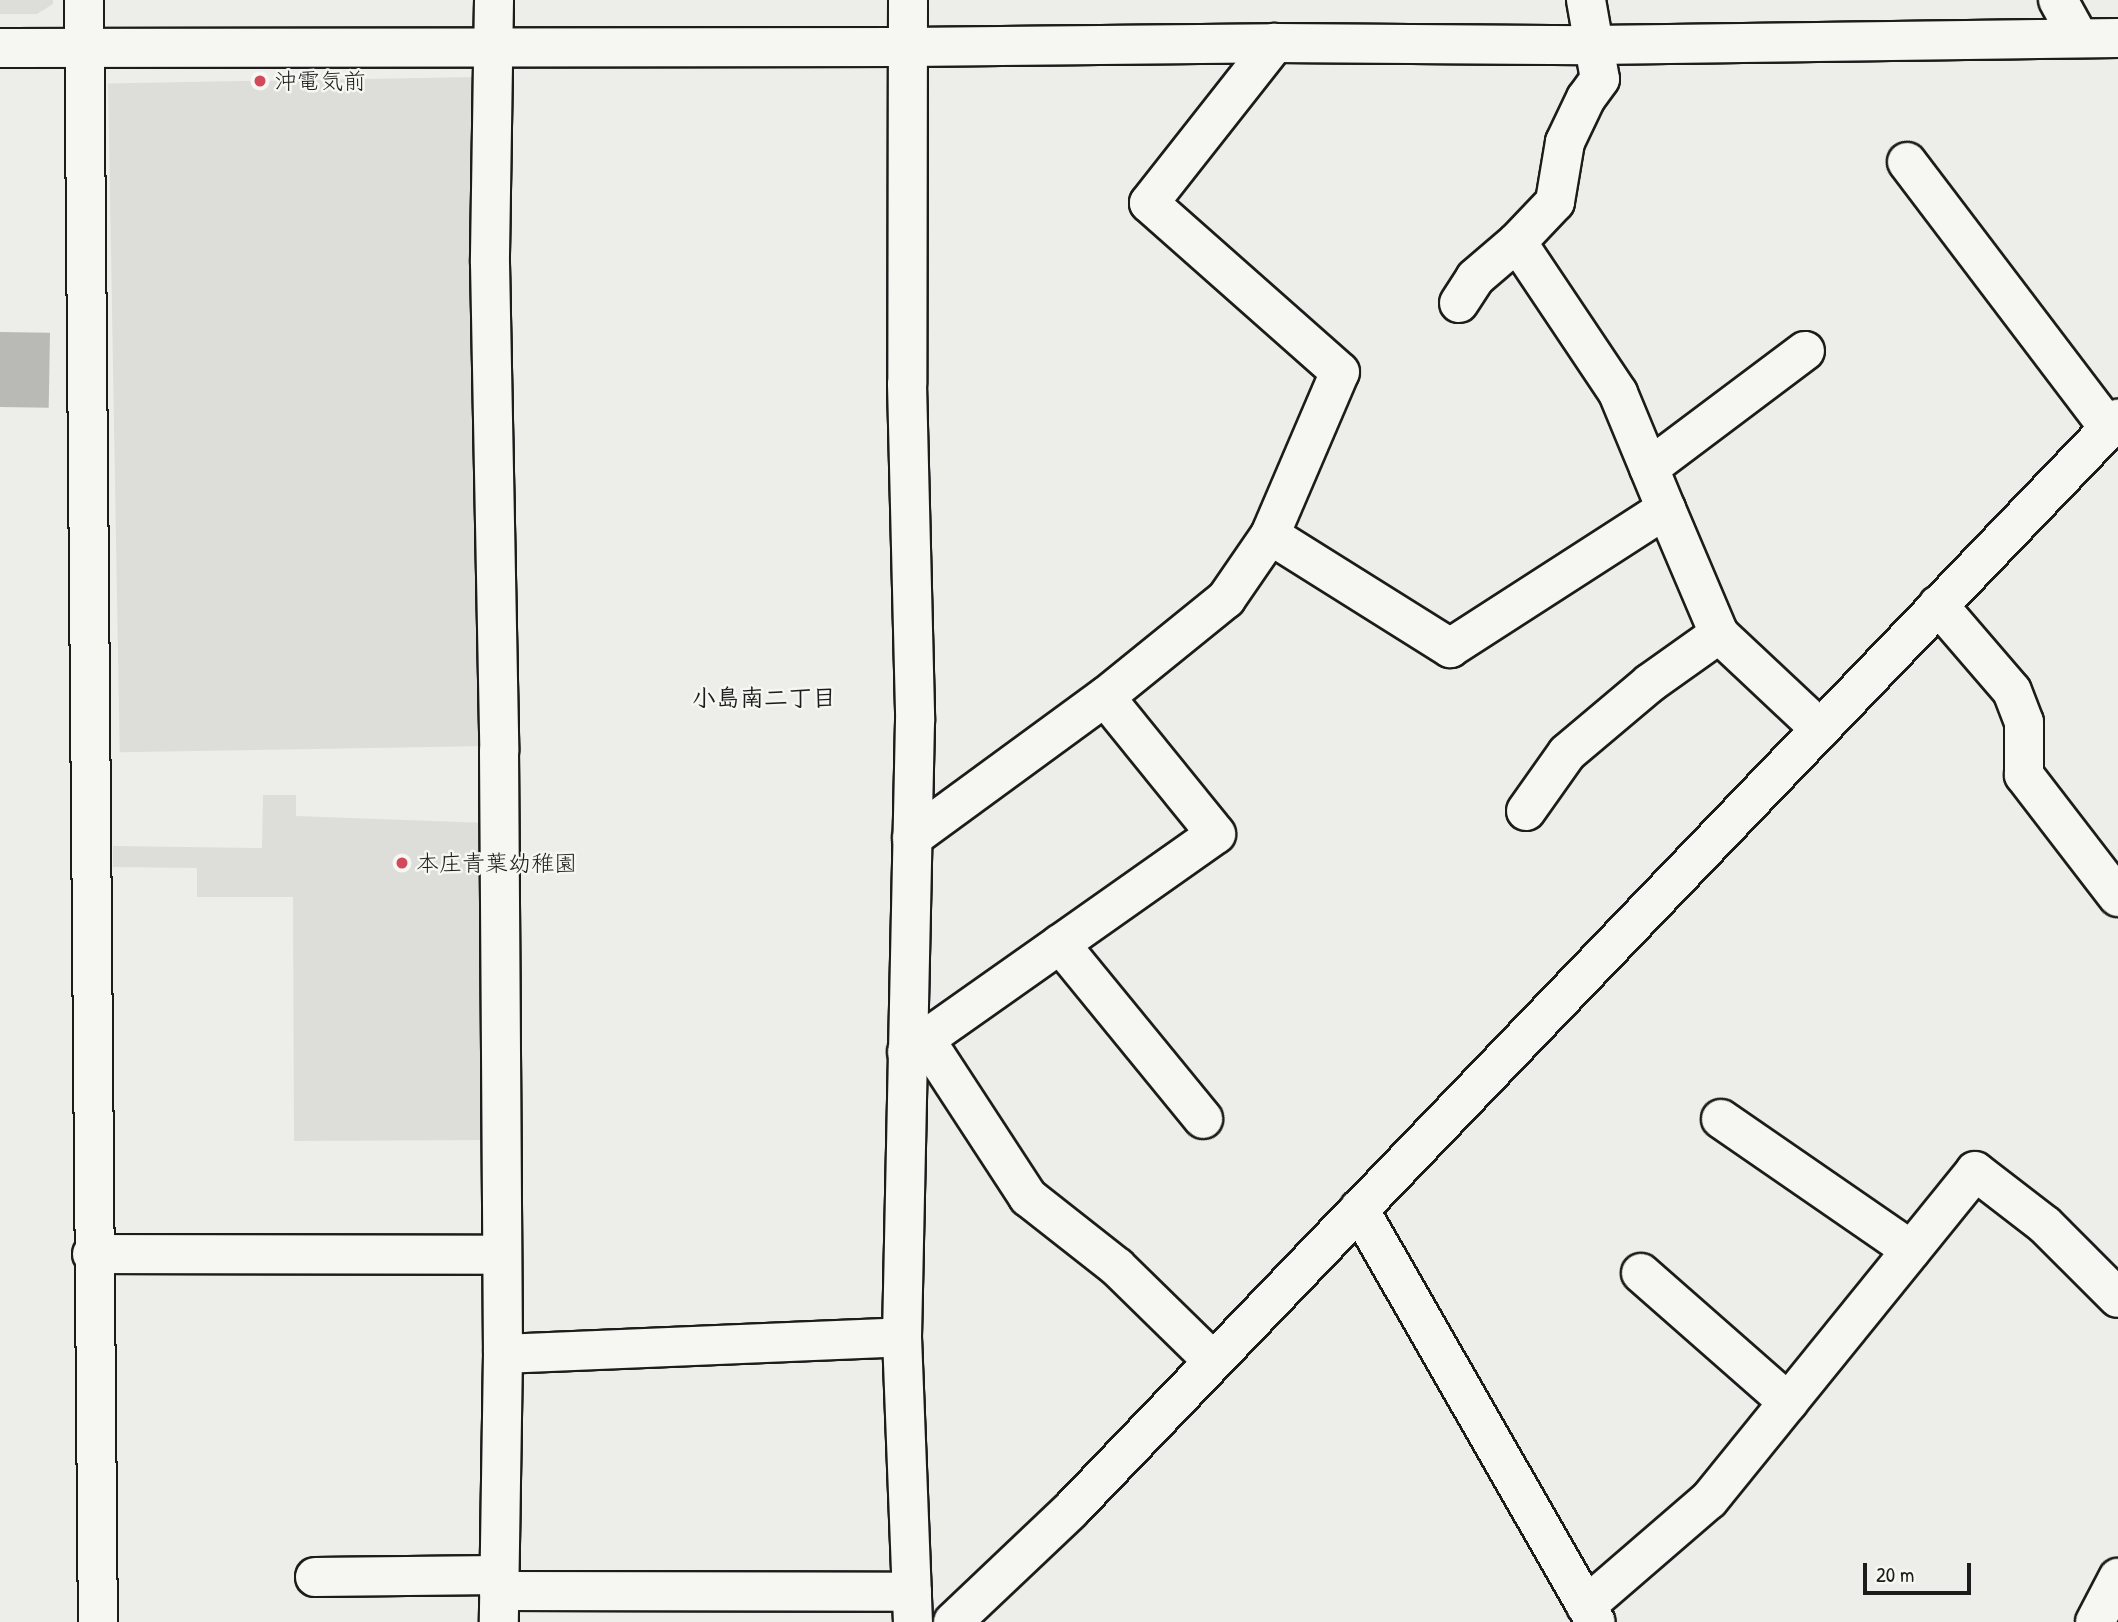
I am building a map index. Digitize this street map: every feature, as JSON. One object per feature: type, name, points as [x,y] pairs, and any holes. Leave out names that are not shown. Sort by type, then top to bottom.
[{"type":"street","points":[[84,0],[92,1254],[98,1622]]},
{"type":"street","points":[[494,0],[490,263],[499,765],[500,1255],[503,1354],[499,1596]]},
{"type":"street","points":[[315,1577],[499,1596],[912,1607],[902,1337],[916,1045],[912,838],[915,721],[907,384],[908,0]]},
{"type":"street","points":[[1459,303],[1475,278],[1517,242],[1555,202],[1564,142],[1586,98],[1600,79],[1586,0]]},
{"type":"street","points":[[2058,0],[2079,38]]},
{"type":"street","points":[[0,48],[908,47],[1275,43],[1594,45],[2118,38]]},
{"type":"street","points":[[912,838],[1105,697],[1226,599],[1270,535],[1340,372],[1149,203],[1275,43]]},
{"type":"street","points":[[953,1622],[1070,1511],[1212,1360],[2114,424],[1907,162]]},
{"type":"street","points":[[1517,242],[1618,393],[1719,634],[1820,729]]},
{"type":"street","points":[[1649,468],[1805,351]]},
{"type":"street","points":[[1270,535],[1450,648],[1666,509]]},
{"type":"street","points":[[1938,605],[2012,691],[2024,722],[2024,775],[2118,897]]},
{"type":"street","points":[[1526,811],[1567,753],[1650,683],[1719,634]]},
{"type":"street","points":[[916,1045],[1216,834],[1105,697]]},
{"type":"street","points":[[1060,944],[1203,1119]]},
{"type":"street","points":[[916,1045],[1028,1197],[1117,1267],[1212,1360]]},
{"type":"street","points":[[1721,1119],[1911,1250]]},
{"type":"street","points":[[1359,1209],[1591,1614],[1709,1500],[1975,1171],[2045,1225],[2118,1297]]},
{"type":"street","points":[[92,1254],[500,1255]]},
{"type":"street","points":[[1641,1273],[1788,1402]]},
{"type":"street","points":[[503,1354],[902,1337]]},
{"type":"street","points":[[2095,1622],[2118,1578]]},
{"type":"shaded area","points":[[0,0],[53,0],[53,4],[37,14],[0,14]]},
{"type":"shaded area","points":[[477,77],[489,746],[120,752],[108,83]]},
{"type":"shaded area","points":[[263,795],[296,795],[296,816],[487,823],[485,1140],[294,1141],[293,897],[197,897],[197,868],[113,867],[113,846],[262,848]]},
{"type":"building","points":[[0,332],[50,333],[49,408],[0,407]]},
{"type":"place","name":"沖電気前","points":[[260,81]]},
{"type":"place","name":"本庄青葉幼稚園","points":[[402,863]]},
{"type":"district","name":"小島南二丁目","points":[[764,698]]}]
